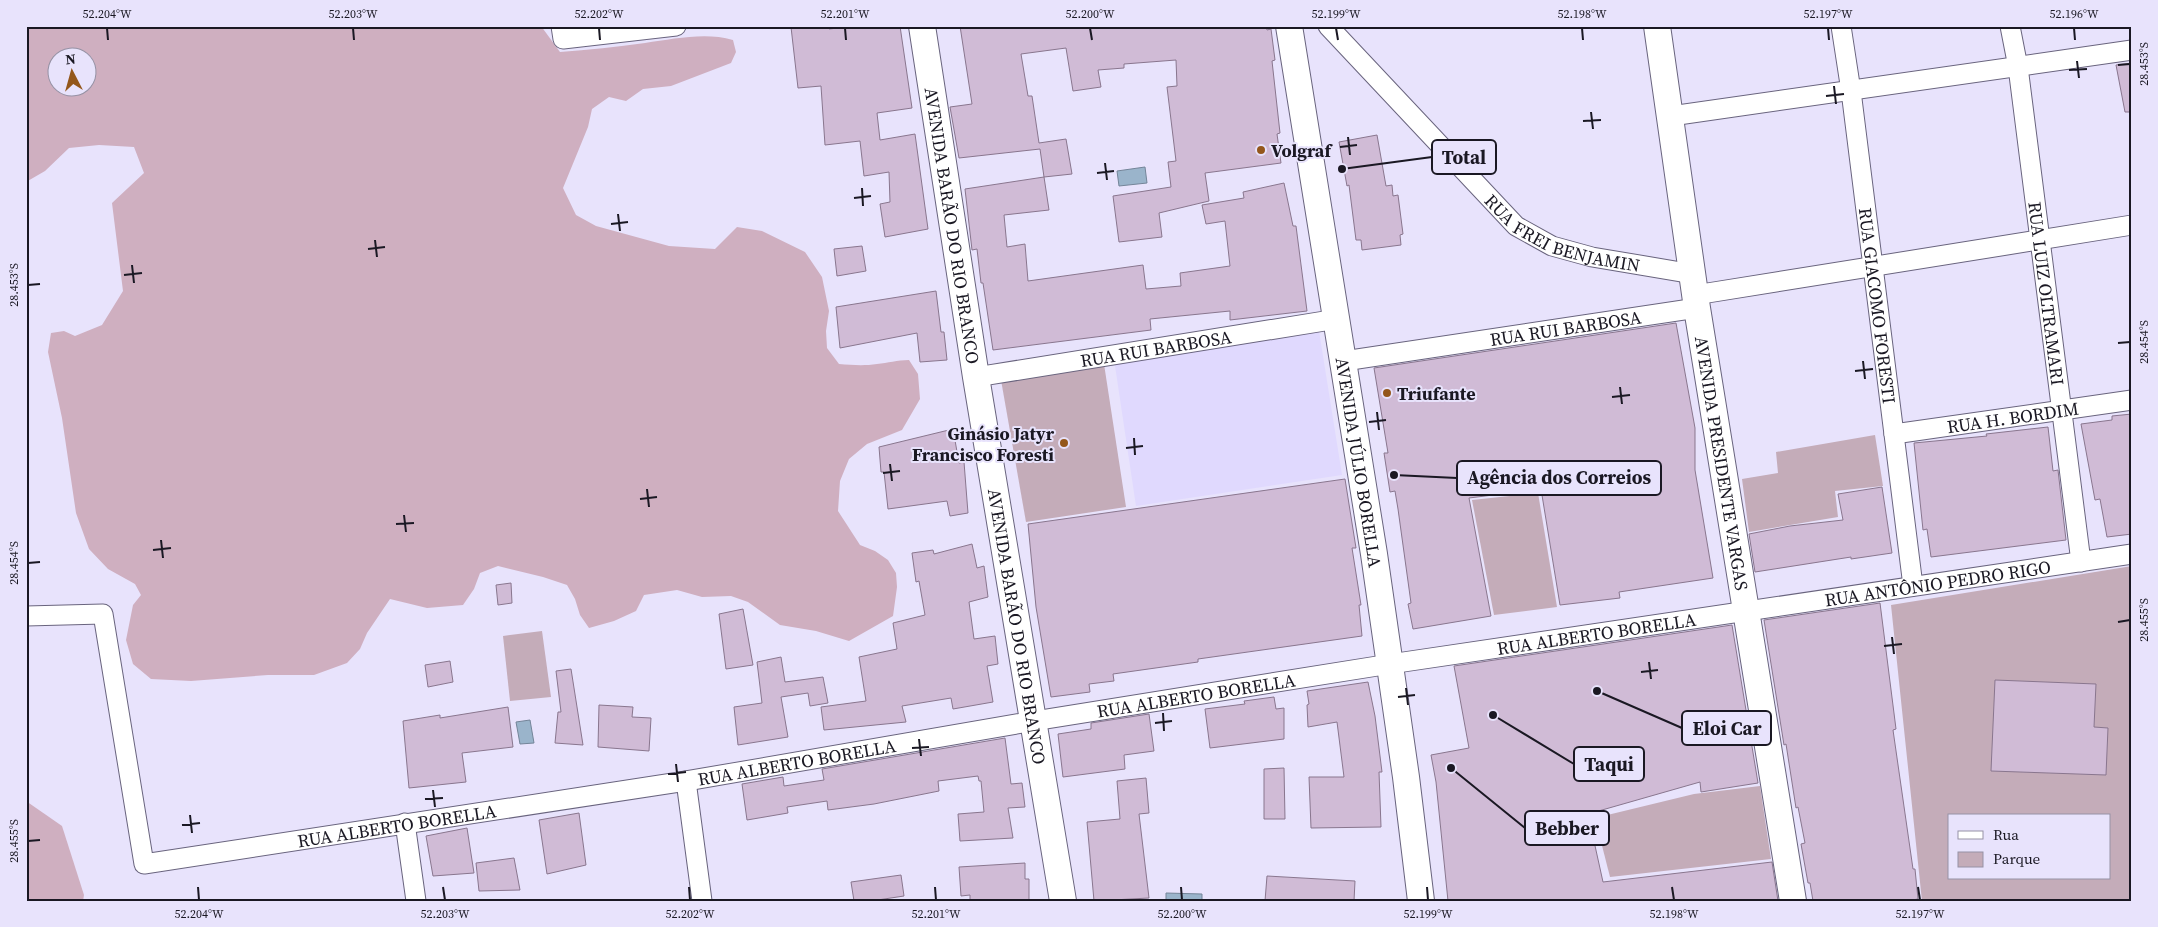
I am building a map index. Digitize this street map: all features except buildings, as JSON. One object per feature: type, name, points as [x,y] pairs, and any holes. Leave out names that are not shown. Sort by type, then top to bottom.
[{"type":"main road","name":"AVENIDA BARÃO DO RIO BRANCO","points":[[922,26],[976,377],[1063,901]]},
{"type":"main road","name":"AVENIDA JÚLIO BORELLA","points":[[1289,26],[1344,361],[1390,664],[1421,901]]},
{"type":"main road","name":"AVENIDA PRESIDENTE VARGAS","points":[[1656,26],[1671,116],[1695,292],[1793,901]]},
{"type":"street","points":[[562,33],[676,26]]},
{"type":"street","name":"RUA FREI BENJAMIN","points":[[1328,26],[1516,226],[1552,246],[1592,257],[1695,292]]},
{"type":"street","name":"RUA GIACOMO FORESTI","points":[[1841,26],[1851,91],[1871,268],[1913,586]]},
{"type":"street","name":"RUA LUIZ OLTRAMARI","points":[[2010,26],[2018,68],[2038,240],[2081,562]]},
{"type":"street","points":[[1671,116],[2018,68],[2132,50]]},
{"type":"street","name":"RUA RUI BARBOSA","points":[[1344,361],[1695,292],[1871,268],[2132,225]]},
{"type":"street","name":"RUA RUI BARBOSA","points":[[976,377],[1337,320]]},
{"type":"street","name":"RUA H. BORDIM","points":[[1894,434],[2132,400]]},
{"type":"street","name":"RUA ANTÔNIO PEDRO RIGO","points":[[1745,611],[2132,554]]},
{"type":"street","name":"RUA ALBERTO BORELLA","points":[[26,616],[103,614],[144,864],[686,781],[1034,721],[1390,664],[1745,611]]},
{"type":"street","points":[[686,781],[702,901]]},
{"type":"street","points":[[405,823],[416,901]]},
{"type":"shaded area","points":[[26,26],[541,26],[560,52],[700,36],[733,40],[736,52],[731,63],[671,86],[643,89],[626,101],[609,97],[592,109],[588,127],[563,188],[576,215],[596,226],[669,246],[715,249],[737,227],[762,231],[805,252],[822,277],[829,311],[826,331],[827,348],[839,364],[867,365],[909,360],[918,374],[920,399],[902,430],[867,444],[849,459],[840,481],[838,511],[860,545],[875,551],[888,560],[896,573],[897,587],[893,616],[849,641],[816,631],[780,625],[748,602],[731,596],[702,597],[677,590],[644,595],[636,611],[614,621],[589,628],[580,615],[575,599],[567,585],[498,566],[480,573],[474,589],[463,605],[427,608],[390,599],[367,633],[360,649],[347,663],[314,675],[268,675],[191,681],[151,679],[133,664],[126,640],[133,605],[141,595],[135,584],[108,569],[89,549],[76,513],[62,418],[48,352],[51,333],[64,331],[75,336],[102,325],[123,291],[112,203],[144,173],[134,147],[99,145],[69,148],[45,171],[26,182]]},
{"type":"shaded area","points":[[1319,331],[1342,475],[1136,506],[1114,359]]},
{"type":"shaded area","points":[[26,801],[62,826],[84,895],[83,901],[26,901]]},
{"type":"green space","name":"Ginásio Jatyr Francisco Foresti","points":[[1104,364],[1126,507],[1026,522],[1001,380]]},
{"type":"green space","points":[[1875,435],[1883,486],[1835,491],[1838,517],[1749,532],[1742,479],[1778,473],[1776,452]]},
{"type":"green space","points":[[1538,493],[1557,607],[1494,615],[1472,500]]},
{"type":"green space","points":[[2132,566],[2132,901],[1922,901],[1891,605]]},
{"type":"green space","points":[[542,631],[551,697],[510,701],[503,636]]},
{"type":"green space","points":[[1760,786],[1771,859],[1610,877],[1595,818],[1694,794]]},
{"type":"water","points":[[1145,167],[1147,183],[1119,186],[1117,171]]},
{"type":"water","points":[[530,720],[534,743],[520,744],[516,722]]},
{"type":"water","points":[[1166,893],[1202,894],[1202,901],[1166,901]]},
{"type":"place","name":"Volgraf","points":[[1261,150]]},
{"type":"place","name":"Total","points":[[1342,169]]},
{"type":"place","name":"Triufante","points":[[1387,393]]},
{"type":"place","name":"Ginásio Jatyr Francisco Foresti","points":[[1064,443]]},
{"type":"place","name":"Agência dos Correios","points":[[1394,475]]},
{"type":"place","name":"Eloi Car","points":[[1597,691]]},
{"type":"place","name":"Taqui","points":[[1493,715]]},
{"type":"place","name":"Bebber","points":[[1451,768]]}]
